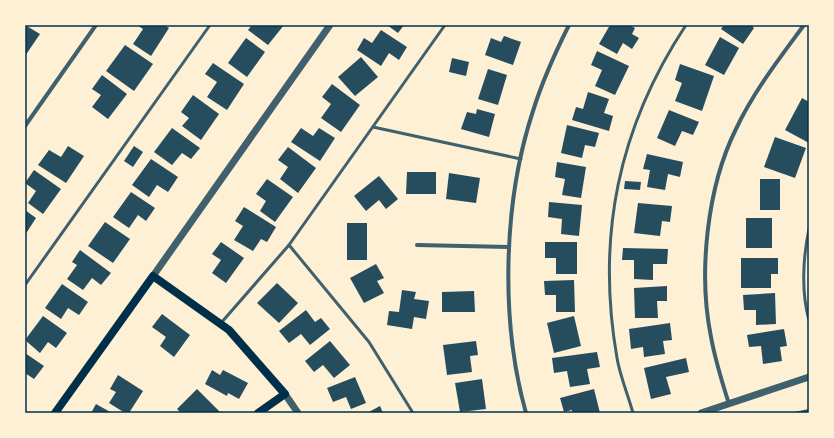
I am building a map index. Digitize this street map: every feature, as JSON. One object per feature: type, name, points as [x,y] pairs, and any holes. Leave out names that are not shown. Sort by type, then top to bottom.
[{"type":"main road","points":[[56,413],[153,276],[229,330],[285,394],[258,413]]},
{"type":"street","points":[[25,126],[96,25]]},
{"type":"street","points":[[153,276],[330,25]]},
{"type":"street","points":[[526,413],[521,395],[514,351],[509,290],[509,247],[513,199],[532,112],[554,54],[569,25]]},
{"type":"street","points":[[729,404],[711,336],[706,296],[706,250],[711,210],[721,170],[735,130],[757,90],[804,25]]},
{"type":"street","points":[[417,245],[509,247]]},
{"type":"street","points":[[701,413],[809,377]]},
{"type":"street","points":[[285,394],[298,413]]},
{"type":"lane","points":[[25,285],[210,25]]},
{"type":"lane","points":[[220,324],[289,245],[445,25]]},
{"type":"lane","points":[[634,413],[617,359],[609,297],[609,250],[613,205],[627,146],[643,103],[653,80],[686,25]]},
{"type":"lane","points":[[373,127],[521,160]]},
{"type":"lane","points":[[809,229],[805,261],[805,288],[809,320]]},
{"type":"lane","points":[[289,245],[369,342],[413,413]]},
{"type":"building","points":[[25,25],[40,34],[25,56]]},
{"type":"building","points":[[137,25],[164,25],[169,28],[151,56],[133,44],[143,29]]},
{"type":"building","points":[[252,25],[284,25],[268,45],[248,30]]},
{"type":"building","points":[[387,25],[404,25],[398,33]]},
{"type":"building","points":[[610,25],[629,25],[635,28],[632,34],[639,38],[632,49],[623,43],[617,54],[599,44]]},
{"type":"building","points":[[724,25],[751,25],[754,28],[743,44],[721,29]]},
{"type":"building","points":[[381,30],[407,47],[399,60],[389,53],[381,66],[357,50],[364,38],[372,43]]},
{"type":"building","points":[[504,36],[521,42],[513,65],[485,55],[491,38],[501,42]]},
{"type":"building","points":[[720,37],[739,48],[724,75],[705,65]]},
{"type":"building","points":[[246,38],[265,52],[247,77],[228,63]]},
{"type":"building","points":[[125,45],[153,64],[134,91],[106,71]]},
{"type":"building","points":[[597,51],[629,66],[615,95],[595,86],[602,70],[591,65]]},
{"type":"building","points":[[361,57],[378,77],[355,96],[338,77]]},
{"type":"building","points":[[452,58],[469,62],[466,76],[449,72]]},
{"type":"building","points":[[213,63],[244,84],[227,110],[207,97],[217,82],[205,74]]},
{"type":"building","points":[[680,64],[714,76],[702,111],[675,101],[682,83],[675,80]]},
{"type":"building","points":[[488,69],[507,75],[498,105],[478,99]]},
{"type":"building","points":[[102,75],[127,94],[108,119],[92,107],[101,95],[92,89]]},
{"type":"building","points":[[332,84],[360,105],[341,132],[321,118],[331,104],[322,97]]},
{"type":"building","points":[[588,92],[609,99],[604,113],[613,116],[609,131],[572,120],[576,107],[583,109]]},
{"type":"building","points":[[193,95],[219,114],[201,140],[182,126],[189,118],[181,112]]},
{"type":"building","points":[[802,98],[809,102],[809,143],[785,130]]},
{"type":"building","points":[[477,109],[495,114],[489,137],[461,129],[467,112],[476,114]]},
{"type":"building","points":[[669,110],[699,122],[693,135],[682,131],[675,146],[657,138]]},
{"type":"building","points":[[567,125],[599,133],[595,147],[585,145],[582,158],[561,153]]},
{"type":"building","points":[[172,128],[200,148],[191,159],[182,153],[172,165],[154,152]]},
{"type":"building","points":[[301,128],[313,136],[319,128],[335,138],[320,161],[291,142]]},
{"type":"building","points":[[775,137],[806,148],[795,178],[764,167]]},
{"type":"building","points":[[68,146],[84,156],[66,183],[38,165],[49,150],[61,157]]},
{"type":"building","points":[[134,146],[143,152],[133,167],[124,161]]},
{"type":"building","points":[[288,147],[316,168],[298,193],[280,179],[288,167],[278,160]]},
{"type":"building","points":[[647,154],[683,162],[680,177],[668,174],[665,190],[647,187],[650,170],[643,169]]},
{"type":"building","points":[[151,159],[178,177],[168,192],[157,185],[149,197],[132,185]]},
{"type":"building","points":[[557,162],[586,167],[581,198],[562,195],[565,179],[555,177]]},
{"type":"building","points":[[34,170],[61,189],[43,214],[28,203],[36,191],[25,183]]},
{"type":"building","points":[[407,172],[436,172],[436,194],[406,194]]},
{"type":"building","points":[[449,173],[480,178],[476,203],[446,199]]},
{"type":"building","points":[[379,176],[398,199],[386,209],[379,200],[366,211],[354,196]]},
{"type":"building","points":[[267,179],[293,197],[275,222],[260,211],[266,201],[256,194]]},
{"type":"building","points":[[760,179],[780,179],[780,210],[760,210]]},
{"type":"building","points":[[625,181],[641,182],[640,190],[624,189]]},
{"type":"building","points":[[131,192],[155,208],[146,221],[138,215],[129,228],[113,217]]},
{"type":"building","points":[[549,202],[582,205],[579,236],[561,234],[562,219],[548,217]]},
{"type":"building","points":[[638,203],[672,206],[670,222],[662,221],[660,236],[634,233]]},
{"type":"building","points":[[244,207],[276,227],[267,242],[261,239],[253,251],[234,240],[243,226],[235,221]]},
{"type":"building","points":[[25,210],[36,218],[25,235]]},
{"type":"building","points":[[746,218],[772,218],[772,248],[746,248]]},
{"type":"building","points":[[105,222],[130,239],[113,263],[88,246]]},
{"type":"building","points":[[347,223],[367,223],[367,260],[347,260]]},
{"type":"building","points":[[221,242],[244,258],[226,283],[212,273],[221,260],[212,254]]},
{"type":"building","points":[[545,242],[577,242],[577,274],[556,274],[556,258],[545,258]]},
{"type":"building","points":[[623,248],[668,249],[667,264],[653,264],[653,280],[634,279],[634,260],[622,260]]},
{"type":"building","points":[[80,250],[111,273],[101,285],[92,278],[83,290],[67,279],[77,265],[72,262]]},
{"type":"building","points":[[741,258],[778,258],[778,274],[771,274],[771,288],[741,288]]},
{"type":"building","points":[[376,264],[384,278],[377,281],[384,293],[364,303],[350,278]]},
{"type":"building","points":[[574,280],[575,312],[556,312],[556,295],[545,295],[544,281]]},
{"type":"building","points":[[277,283],[298,303],[279,323],[257,303]]},
{"type":"building","points":[[62,284],[88,302],[79,315],[68,308],[61,319],[45,308]]},
{"type":"building","points":[[667,286],[667,301],[657,301],[658,318],[635,318],[634,288]]},
{"type":"building","points":[[402,290],[416,292],[414,299],[429,301],[426,319],[414,317],[412,329],[387,325],[389,311],[399,312]]},
{"type":"building","points":[[474,291],[475,312],[442,312],[442,292]]},
{"type":"building","points":[[775,293],[776,324],[756,325],[756,310],[744,310],[743,295]]},
{"type":"building","points":[[306,310],[315,322],[321,318],[330,329],[310,345],[301,334],[289,343],[279,331]]},
{"type":"building","points":[[162,314],[190,335],[174,357],[160,346],[166,337],[152,327]]},
{"type":"building","points":[[43,316],[67,333],[56,348],[48,342],[40,353],[25,340]]},
{"type":"building","points":[[574,316],[581,346],[554,353],[547,323]]},
{"type":"building","points":[[670,323],[672,340],[663,341],[665,354],[644,357],[643,347],[631,349],[629,329]]},
{"type":"building","points":[[784,329],[787,346],[780,347],[782,361],[763,364],[761,346],[749,347],[747,335]]},
{"type":"building","points":[[330,341],[350,365],[334,378],[323,365],[314,372],[305,361]]},
{"type":"building","points":[[476,341],[478,355],[470,356],[472,372],[447,375],[443,345]]},
{"type":"building","points":[[597,352],[600,367],[587,369],[590,384],[570,387],[567,371],[554,373],[552,358]]},
{"type":"building","points":[[25,353],[44,366],[34,379],[25,373]]},
{"type":"building","points":[[686,358],[689,372],[666,377],[671,394],[651,399],[644,368]]},
{"type":"building","points":[[212,370],[220,375],[223,370],[248,383],[239,399],[228,393],[227,396],[205,384]]},
{"type":"building","points":[[118,375],[143,391],[129,413],[125,413],[109,403],[116,392],[110,389]]},
{"type":"building","points":[[355,377],[366,403],[351,409],[346,397],[333,402],[327,388]]},
{"type":"building","points":[[482,379],[486,409],[460,412],[455,383]]},
{"type":"building","points":[[197,389],[221,413],[181,413],[177,409]]},
{"type":"building","points":[[594,389],[600,413],[572,413],[572,410],[564,412],[560,398]]},
{"type":"building","points":[[96,404],[112,413],[91,413]]},
{"type":"building","points":[[380,406],[383,413],[367,413]]},
{"type":"building","points":[[809,409],[809,413],[794,413],[794,412]]}]
